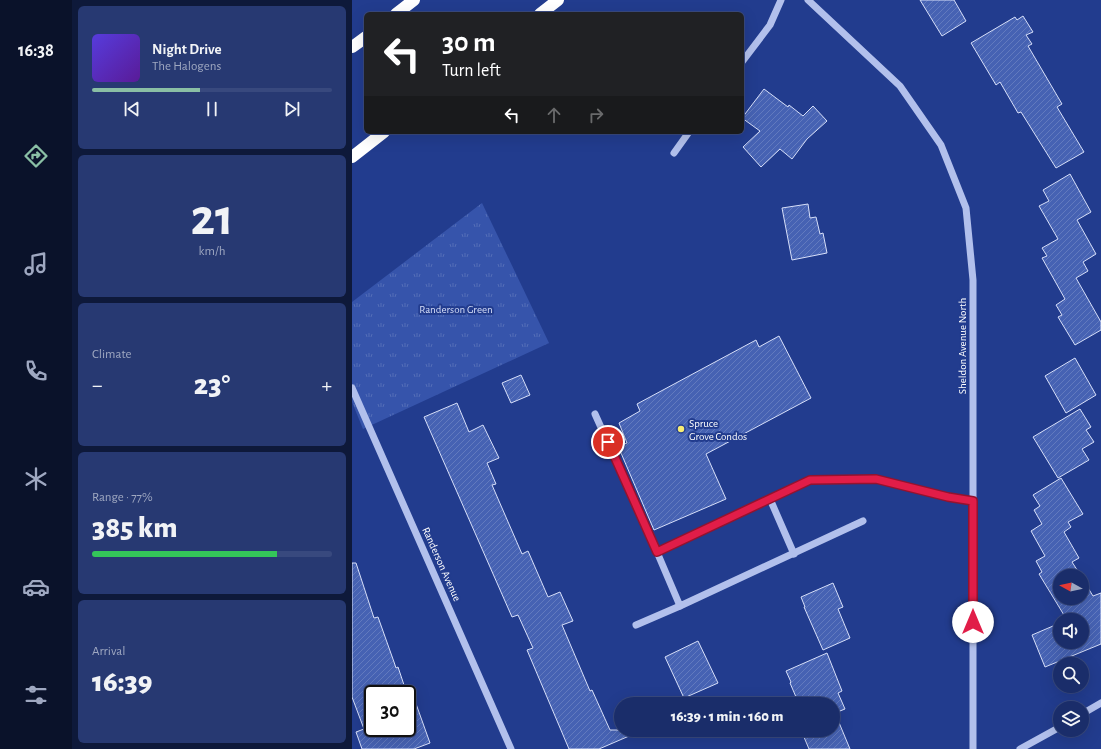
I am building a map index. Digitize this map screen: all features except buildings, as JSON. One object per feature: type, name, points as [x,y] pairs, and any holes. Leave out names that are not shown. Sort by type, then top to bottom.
[{"type":"highway","points":[[399,12],[414,0]]},
{"type":"highway","points":[[543,12],[558,0]]},
{"type":"highway","points":[[352,47],[364,38]]},
{"type":"highway","points":[[352,157],[381,134]]},
{"type":"street","points":[[744,59],[770,25],[781,0]]},
{"type":"street","name":"Sheldon Avenue North","points":[[808,0],[900,86],[941,145],[966,208],[973,280],[973,749]]},
{"type":"street","points":[[674,153],[688,134]]},
{"type":"street","name":"Randerson Avenue","points":[[352,388],[511,749]]},
{"type":"street","points":[[595,414],[680,606]]},
{"type":"street","points":[[657,552],[810,480],[876,479],[948,497],[973,501]]},
{"type":"street","points":[[770,499],[794,554]]},
{"type":"street","points":[[636,624],[680,606],[863,522]]},
{"type":"street","points":[[1089,710],[1101,703]]},
{"type":"street","points":[[1020,749],[1053,731]]},
{"type":"green space","name":"Randerson Green","points":[[482,203],[549,343],[363,429],[352,402],[352,302]]},
{"type":"place","name":"Spruce Grove Condos","points":[[681,429]]},
{"type":"route","points":[[608,442],[657,552],[810,480],[876,479],[948,497],[973,501],[973,622]]}]
